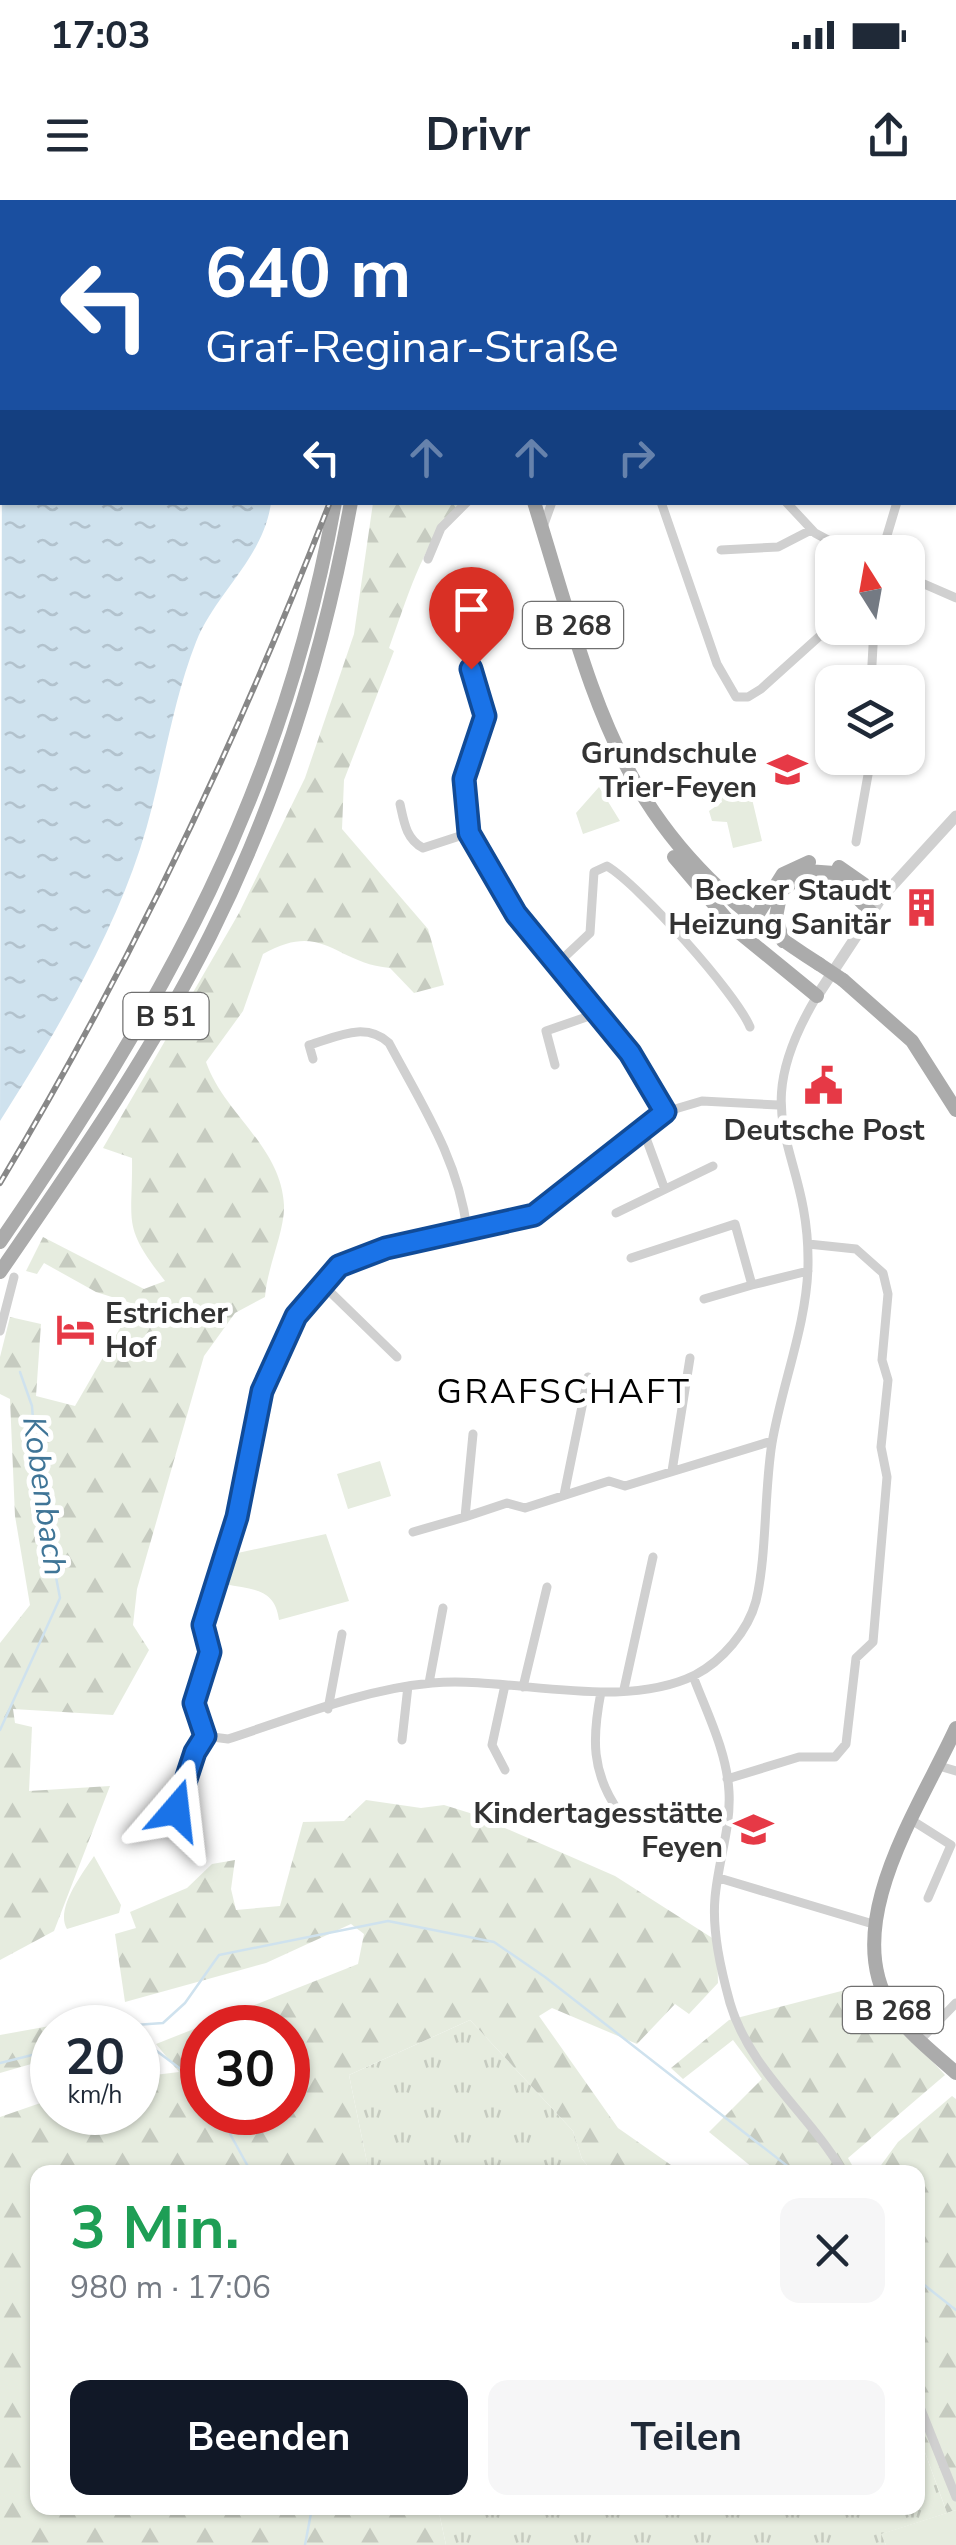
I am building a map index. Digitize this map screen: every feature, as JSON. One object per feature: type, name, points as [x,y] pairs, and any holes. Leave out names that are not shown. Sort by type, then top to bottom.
[{"type":"main road","name":"B 51","points":[[7,1275],[156,1034],[193,968],[250,846],[283,736],[334,505]]},
{"type":"main road","name":"B 51","points":[[0,1242],[159,995],[236,840],[320,641],[349,505]]},
{"type":"main road","name":"B 268","points":[[535,505],[603,721],[629,778],[656,821],[695,868],[754,920],[844,980],[888,1015],[912,1041],[956,1110]]},
{"type":"main road","points":[[656,821],[666,845],[712,904],[762,955],[817,996]]},
{"type":"main road","points":[[754,920],[782,874],[801,863],[831,864],[882,897]]},
{"type":"main road","points":[[783,942],[776,917],[778,898],[786,882],[807,871],[826,870],[839,877],[871,912]]},
{"type":"main road","name":"B 268","points":[[956,1728],[882,1891],[873,1924],[874,1964],[882,1990],[898,2017],[956,2073]]},
{"type":"street","points":[[428,559],[441,528],[464,505]]},
{"type":"street","points":[[542,530],[551,505]]},
{"type":"street","points":[[662,505],[706,636],[731,689],[742,700],[761,689],[815,640]]},
{"type":"street","points":[[789,505],[820,535]]},
{"type":"street","points":[[887,535],[895,505]]},
{"type":"street","points":[[721,550],[778,547],[811,530]]},
{"type":"street","points":[[925,585],[956,598]]},
{"type":"street","points":[[939,592],[956,607]]},
{"type":"street","points":[[443,625],[462,636],[485,716],[464,779],[469,833],[516,914],[630,1053],[665,1112]]},
{"type":"street","points":[[856,842],[868,775]]},
{"type":"street","points":[[400,804],[412,842],[422,848],[469,833]]},
{"type":"street","points":[[205,1736],[228,1739],[429,1683],[602,1692],[624,1689],[693,1676],[727,1650],[756,1602],[772,1441],[808,1271],[808,1244],[778,1105],[790,1046],[871,912],[956,816]]},
{"type":"street","points":[[558,964],[590,932],[594,872],[607,866],[655,910],[734,1000],[750,1028]]},
{"type":"street","points":[[556,1066],[546,1030],[598,1012]]},
{"type":"street","points":[[313,1059],[309,1046],[358,1031],[378,1032],[389,1043],[448,1151],[461,1186],[467,1229]]},
{"type":"street","points":[[165,1826],[205,1736],[194,1703],[210,1652],[203,1625],[237,1517],[262,1391],[288,1329],[322,1284],[347,1262],[534,1215],[566,1194],[642,1127],[665,1112],[702,1101],[778,1105]]},
{"type":"street","points":[[642,1127],[664,1187]]},
{"type":"street","points":[[616,1213],[713,1166]]},
{"type":"street","points":[[630,1258],[735,1224],[752,1286]]},
{"type":"street","points":[[728,1779],[799,1757],[835,1757],[846,1744],[856,1658],[873,1642],[887,1477],[881,1447],[888,1380],[882,1360],[888,1294],[882,1273],[872,1259],[856,1250],[808,1244]]},
{"type":"street","points":[[704,1299],[808,1271]]},
{"type":"street","points":[[0,1330],[7,1275]]},
{"type":"street","points":[[322,1284],[397,1357]]},
{"type":"street","points":[[672,1471],[690,1358]]},
{"type":"street","points":[[564,1495],[588,1376]]},
{"type":"street","points":[[465,1517],[474,1434]]},
{"type":"street","points":[[413,1532],[507,1504],[525,1508],[609,1481],[625,1486],[772,1441]]},
{"type":"street","points":[[624,1689],[653,1557]]},
{"type":"street","points":[[523,1687],[546,1587]]},
{"type":"street","points":[[429,1683],[443,1608]]},
{"type":"street","points":[[328,1709],[342,1634]]},
{"type":"street","points":[[693,1676],[728,1779],[729,1812],[718,1878],[718,1940],[741,2034],[776,2086],[827,2144],[839,2165]]},
{"type":"street","points":[[505,1770],[492,1745],[506,1685]]},
{"type":"street","points":[[402,1740],[408,1686]]},
{"type":"street","points":[[602,1692],[592,1744],[605,1792],[619,1812]]},
{"type":"street","points":[[938,1766],[956,1771]]},
{"type":"street","points":[[913,1821],[951,1845],[928,1898]]},
{"type":"street","points":[[718,1878],[873,1924]]},
{"type":"street","points":[[920,2040],[956,2003]]},
{"type":"street","points":[[925,2419],[956,2496]]},
{"type":"green space","points":[[373,505],[459,505],[426,553],[403,609],[389,648],[394,651],[344,780],[342,829],[428,929],[444,985],[414,993],[390,968],[371,965],[315,942],[284,945],[263,954],[243,1011],[206,1062],[225,1098],[273,1165],[281,1184],[282,1226],[265,1297],[235,1313],[204,1356],[137,1589],[133,1625],[149,1650],[113,1715],[13,1709],[15,1723],[32,1727],[29,1791],[110,1786],[54,1931],[0,1960],[0,1643],[30,1605],[15,1516],[10,1399],[0,1394],[0,1357],[10,1317],[41,1324],[36,1396],[75,1406],[134,1304],[96,1292],[44,1263],[37,1274],[26,1271],[43,1237],[144,1289],[165,1281],[135,1235],[131,1211],[132,1158],[103,1148],[239,913],[305,778],[354,634]]},
{"type":"green space","points":[[748,782],[762,841],[733,848],[727,822],[712,821],[709,811],[722,802],[719,789]]},
{"type":"green space","points":[[599,787],[620,821],[583,834],[576,813]]},
{"type":"green space","points":[[380,1461],[391,1496],[348,1509],[337,1474]]},
{"type":"green space","points":[[326,1534],[349,1601],[279,1620],[268,1596],[225,1584],[233,1554]]},
{"type":"green space","points":[[366,1800],[421,1808],[444,1805],[615,1876],[717,1941],[718,1983],[689,2014],[675,2004],[637,2044],[552,2008],[539,2016],[618,2128],[671,2165],[587,2165],[573,2131],[470,2020],[349,2075],[368,2165],[30,2165],[30,2515],[440,2515],[446,2545],[0,2545],[0,2117],[30,2107],[30,2135],[160,2135],[160,2074],[179,2072],[160,2049],[160,2042],[180,2034],[180,2135],[310,2135],[310,2005],[254,2005],[358,1964],[364,1934],[351,1924],[266,1963],[125,2002],[115,1934],[136,1928],[130,1912],[187,1888],[212,1864],[235,1860],[231,1889],[236,1910],[280,1906],[303,1822],[344,1821]]},
{"type":"green space","points":[[94,1856],[121,1905],[119,1913],[67,1929],[67,1902]]},
{"type":"green space","points":[[853,1988],[871,1995],[945,2075],[848,2158],[852,2165],[749,2165],[709,2132],[762,2079],[733,2040],[683,2079],[671,2068],[729,2020]]},
{"type":"green space","points":[[470,2020],[573,2131],[587,2165],[368,2165],[349,2075]]},
{"type":"green space","points":[[30,2030],[30,2064],[0,2073],[0,2035]]},
{"type":"green space","points":[[952,2096],[956,2099],[956,2510],[947,2513],[925,2452],[925,2165],[881,2165],[898,2142]]},
{"type":"green space","points":[[925,2452],[947,2513],[882,2534],[886,2545],[446,2545],[440,2515],[925,2515]]},
{"type":"green space","points":[[956,2510],[956,2545],[886,2545],[881,2534]]},
{"type":"water","points":[[2,505],[270,505],[259,541],[196,642],[179,693],[148,824],[113,919],[59,1023],[0,1121]]},
{"type":"waterway","name":"Kobenbach","points":[[0,1730],[60,1598],[37,1477],[32,1406],[20,1372]]},
{"type":"waterway","points":[[160,2023],[185,2003],[219,1955],[388,1921],[494,1942],[545,1977],[786,2165]]},
{"type":"waterway","name":"Kobenbach","points":[[160,2054],[180,2068]]},
{"type":"waterway","name":"Kobenbach","points":[[0,2063],[30,2056]]},
{"type":"waterway","name":"Kobenbach","points":[[231,2135],[247,2165]]},
{"type":"waterway","points":[[925,2286],[956,2310]]},
{"type":"waterway","name":"Kobenbach","points":[[305,2545],[311,2515]]},
{"type":"railway","points":[[0,1183],[94,1018],[180,850],[258,677],[329,505]]},
{"type":"place","name":"Grundschule Trier-Feyen","points":[[787,770]]},
{"type":"place","name":"Becker Staudt Heizung Sanitär","points":[[921,907]]},
{"type":"place","name":"Deutsche Post","points":[[824,1086]]},
{"type":"place","name":"Estricher Hof","points":[[75,1330]]},
{"type":"place","name":"Kindertagesstätte Feyen","points":[[753,1830]]},
{"type":"district","name":"GRAFSCHAFT","points":[[564,1391]]},
{"type":"route","points":[[176,1810],[195,1752],[205,1736],[194,1703],[210,1652],[203,1625],[237,1517],[262,1391],[296,1316],[339,1266],[386,1248],[534,1215],[566,1194],[610,1153],[665,1112],[630,1053],[516,914],[469,833],[464,779],[485,716],[471,669]]}]
